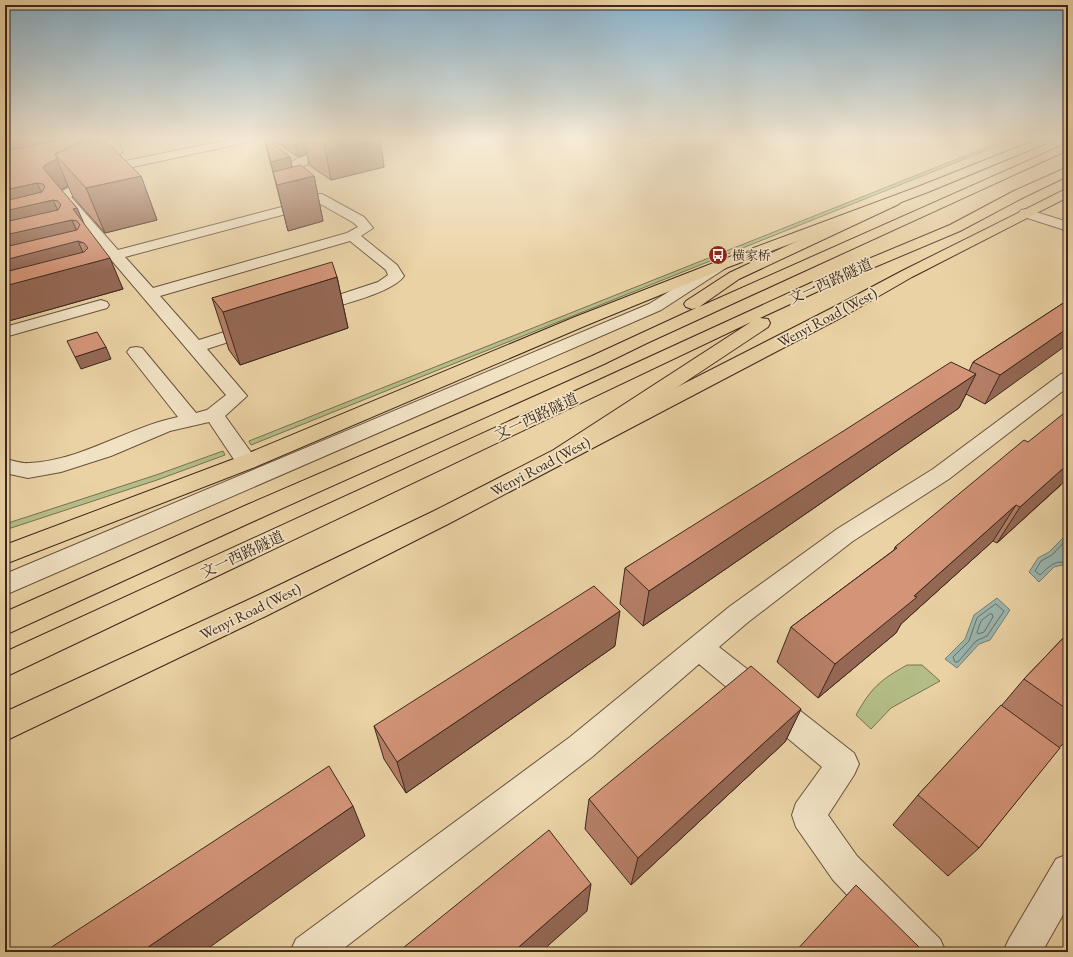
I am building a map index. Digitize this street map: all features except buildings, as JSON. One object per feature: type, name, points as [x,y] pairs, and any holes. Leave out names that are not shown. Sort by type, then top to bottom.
[{"type":"main road","points":[[5,555],[247,462],[581,321],[721,265],[939,183]]},
{"type":"main road","name":"文一西路隧道","points":[[5,624],[257,510],[598,360],[641,338],[986,183]]},
{"type":"main road","name":"文一西路隧道","points":[[5,666],[632,371],[819,285],[955,228],[1043,183]]},
{"type":"main road","name":"Wenyi Road (West)","points":[[5,728],[257,608],[442,517],[1068,192]]},
{"type":"main road","points":[[641,338],[734,276],[894,201]]},
{"type":"main road","points":[[562,454],[819,285]]},
{"type":"street","points":[[5,466],[28,471],[61,465],[104,451],[164,426],[214,415],[237,396],[150,294],[63,196],[89,183]]},
{"type":"street","points":[[150,294],[352,236],[366,228],[359,220],[317,197],[297,183]]},
{"type":"street","points":[[115,254],[312,203],[317,197]]},
{"type":"street","points":[[1026,213],[1068,227]]},
{"type":"street","points":[[301,312],[384,284],[396,276],[392,268],[352,236]]},
{"type":"street","points":[[5,585],[655,307],[721,265]]},
{"type":"street","points":[[5,332],[101,305]]},
{"type":"street","points":[[196,347],[271,322]]},
{"type":"street","points":[[136,352],[191,420]]},
{"type":"street","points":[[309,952],[581,747],[738,615],[846,535],[941,474],[1068,378]]},
{"type":"street","points":[[214,415],[247,462]]},
{"type":"street","points":[[699,648],[843,764],[808,815],[845,868],[927,952]]},
{"type":"street","points":[[1022,952],[1068,871]]},
{"type":"green space","points":[[898,183],[906,183],[251,445],[249,441]]},
{"type":"green space","points":[[223,451],[225,455],[157,480],[5,530],[5,524],[156,475]]},
{"type":"green space","points":[[907,665],[922,665],[940,681],[891,708],[871,729],[856,715],[866,698],[883,680]]},
{"type":"water","points":[[1068,533],[1068,569],[1062,565],[1054,567],[1039,582],[1029,572],[1038,558],[1049,552]]},
{"type":"water","points":[[997,598],[1010,610],[990,640],[979,644],[957,668],[945,659],[965,639],[974,615]]},
{"type":"place","name":"横家桥","points":[[718,255]]}]
